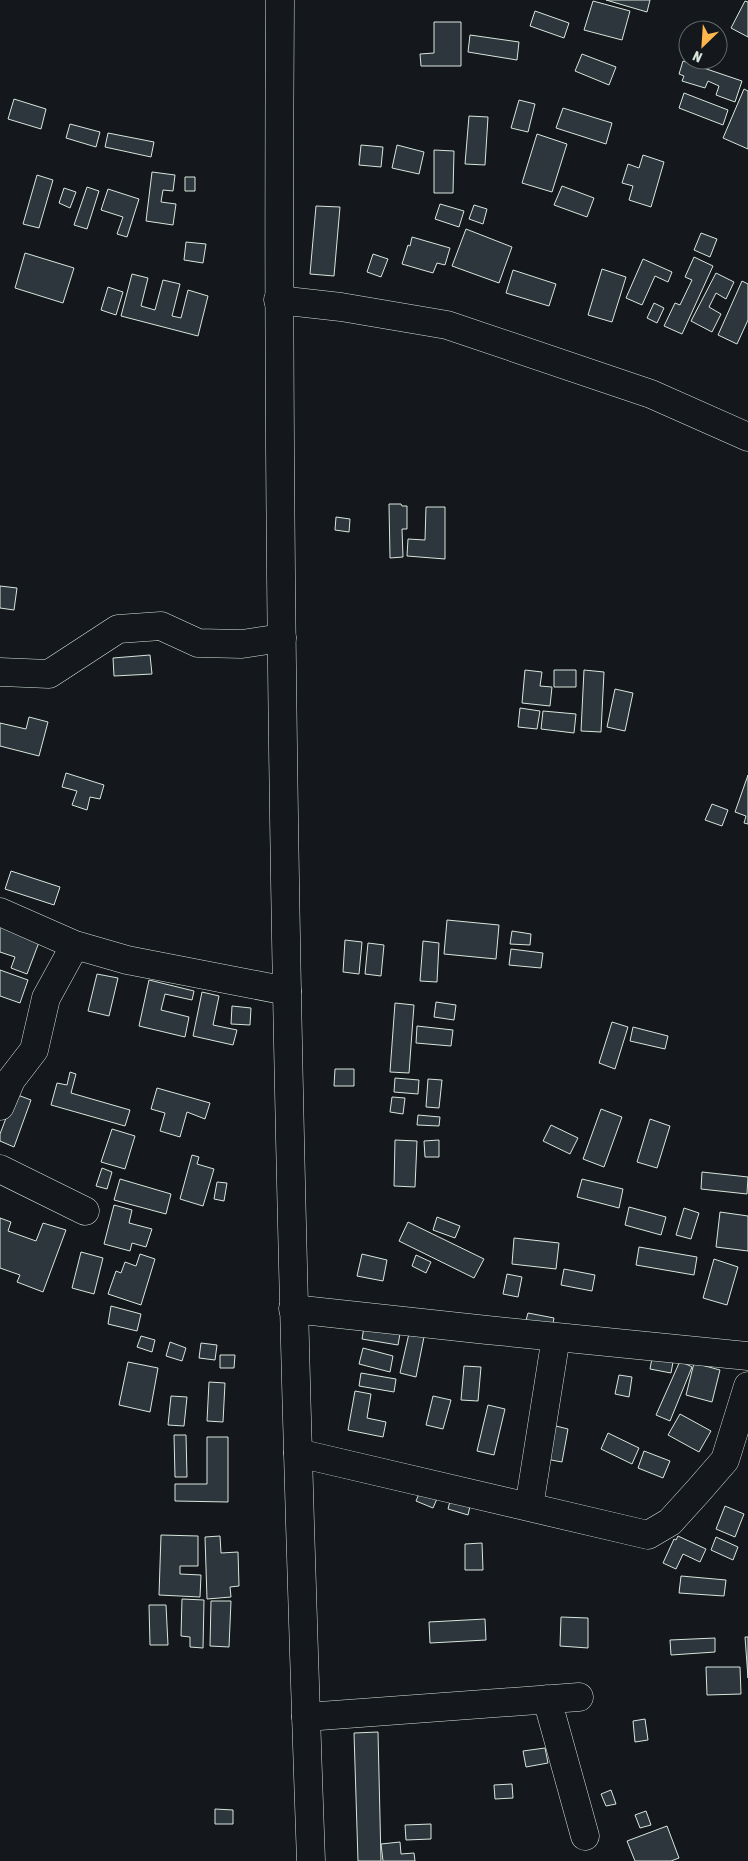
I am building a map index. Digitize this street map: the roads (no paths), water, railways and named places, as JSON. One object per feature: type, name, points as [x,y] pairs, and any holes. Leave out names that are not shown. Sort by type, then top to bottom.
[{"type":"street","points":[[280,0],[278,300],[287,991],[293,1309],[312,1861]]},
{"type":"street","points":[[278,300],[341,307],[447,325],[651,394],[748,437]]},
{"type":"street","points":[[0,672],[49,674],[118,629],[161,626],[198,643],[242,644],[282,638]]},
{"type":"street","points":[[0,912],[75,945],[127,960],[287,991]]},
{"type":"street","points":[[0,1106],[11,1080],[34,1050],[46,998],[75,945]]},
{"type":"street","points":[[0,1169],[85,1211]]},
{"type":"street","points":[[293,1309],[748,1356]]},
{"type":"street","points":[[529,1507],[556,1337]]},
{"type":"street","points":[[298,1453],[648,1535],[670,1522],[724,1460],[748,1386]]},
{"type":"street","points":[[306,1717],[579,1697]]},
{"type":"street","points":[[547,1699],[586,1836]]}]
